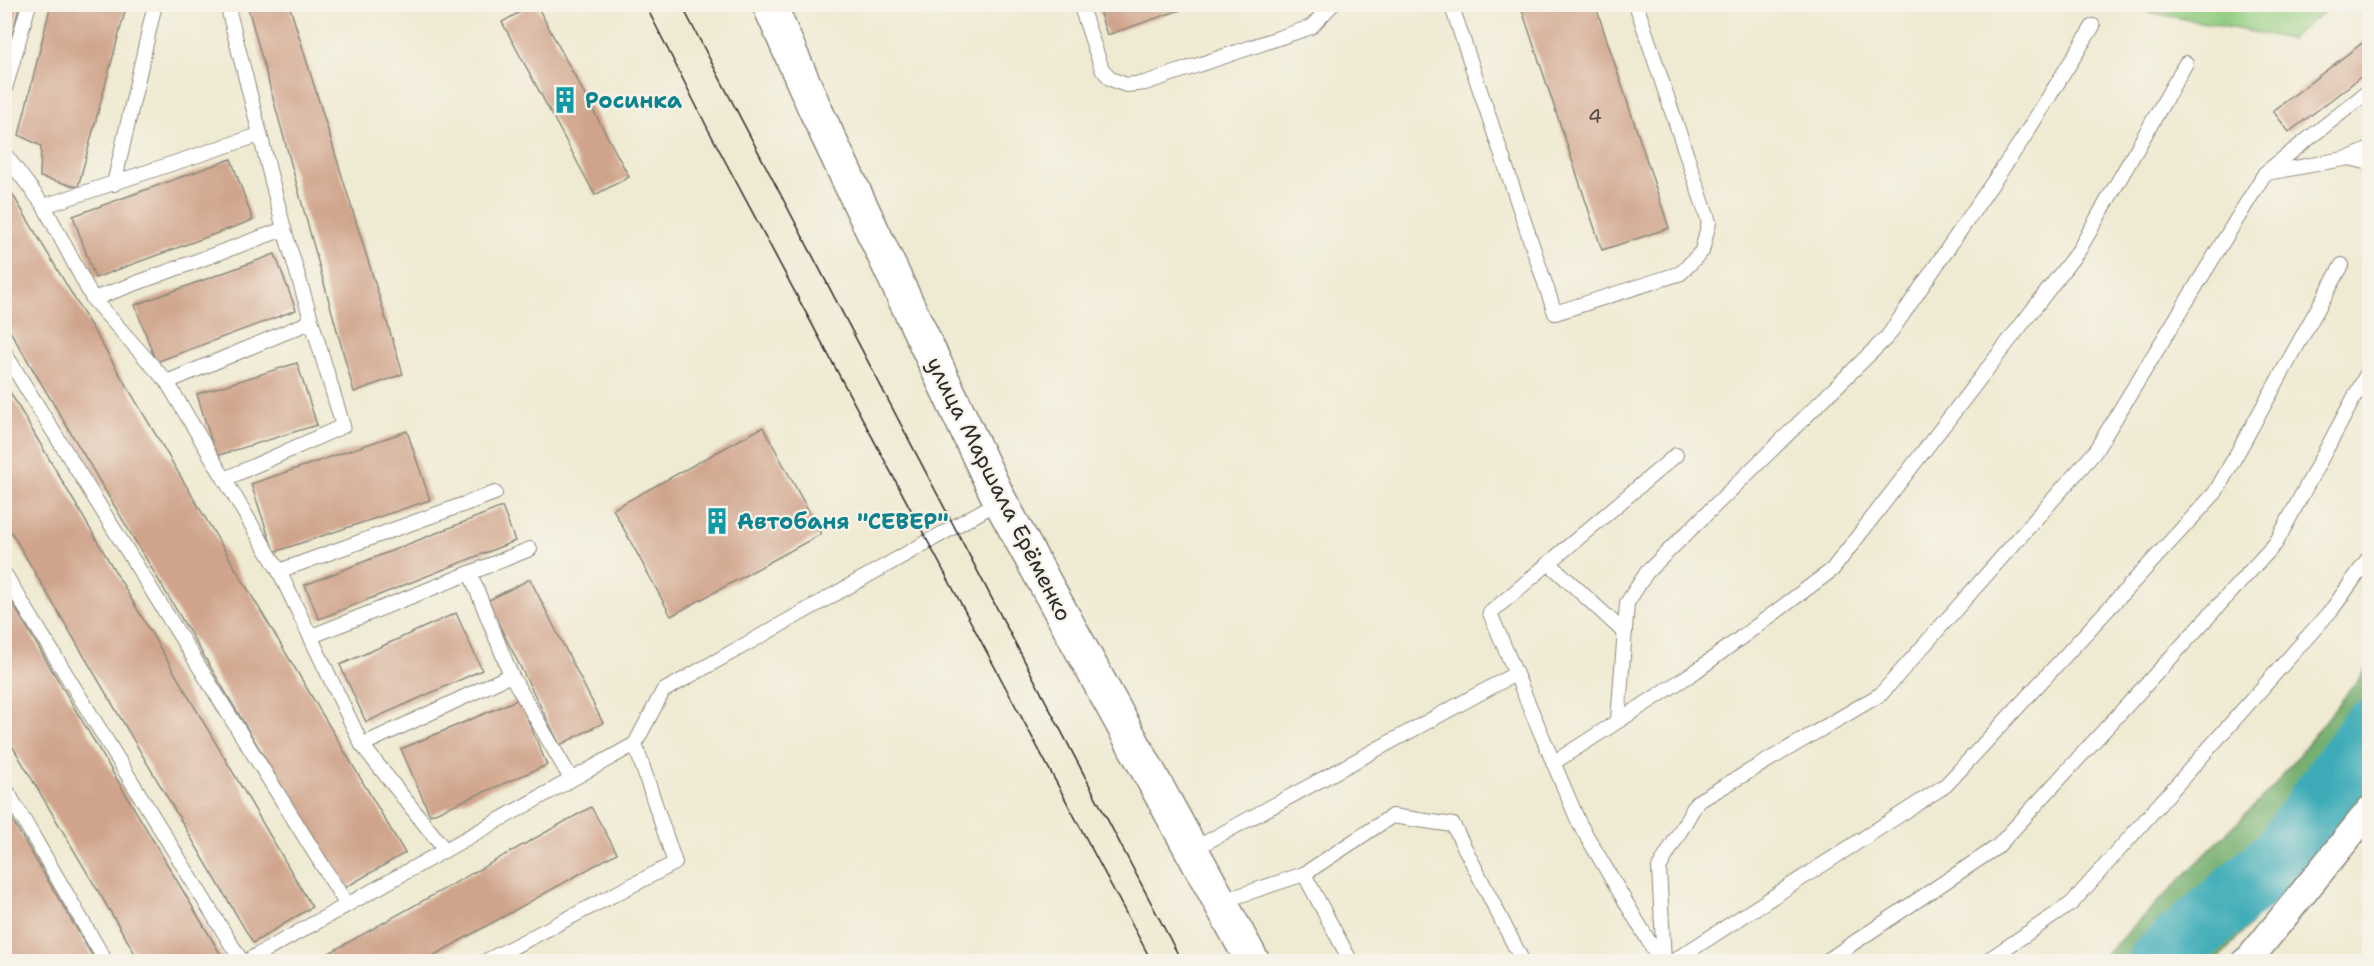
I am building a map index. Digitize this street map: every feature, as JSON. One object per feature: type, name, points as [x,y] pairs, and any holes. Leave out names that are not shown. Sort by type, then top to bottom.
[{"type":"main road","name":"улица Маршала Ерёменко","points":[[769,4],[816,111],[999,501],[1253,962]]},
{"type":"street","points":[[2245,962],[2370,810]]},
{"type":"lane","points":[[4,92],[29,4]]},
{"type":"lane","points":[[114,184],[155,4]]},
{"type":"lane","points":[[225,479],[343,426],[284,229],[227,4]]},
{"type":"lane","points":[[1080,4],[1102,69],[1111,79],[1126,85],[1145,83],[1311,27],[1333,4]]},
{"type":"lane","points":[[1451,4],[1555,313],[1681,273],[1702,250],[1709,222],[1636,4]]},
{"type":"lane","points":[[1618,721],[1627,603],[1647,572],[1888,336],[2022,140],[2093,26]]},
{"type":"lane","points":[[1553,763],[1696,671],[1832,570],[2079,250],[2186,63]]},
{"type":"lane","points":[[1662,962],[1659,868],[1696,802],[1881,694],[2094,453],[2265,173],[2370,90]]},
{"type":"lane","points":[[44,206],[259,135]]},
{"type":"lane","points":[[2265,173],[2349,158],[2370,149]]},
{"type":"lane","points":[[4,153],[44,206],[93,299],[167,382],[279,571],[362,745],[445,850]]},
{"type":"lane","points":[[2349,158],[2370,163]]},
{"type":"lane","points":[[93,299],[284,229]]},
{"type":"lane","points":[[1672,962],[1946,785],[2215,493],[2342,265]]},
{"type":"lane","points":[[167,382],[310,322]]},
{"type":"lane","points":[[4,352],[347,905]]},
{"type":"lane","points":[[1825,962],[1997,847],[2276,543],[2370,368]]},
{"type":"lane","points":[[1662,962],[1579,823],[1490,613],[1676,455]]},
{"type":"lane","points":[[279,571],[495,493]]},
{"type":"lane","points":[[4,573],[244,962],[635,744],[663,691],[999,501]]},
{"type":"lane","points":[[312,636],[530,549]]},
{"type":"lane","points":[[1985,962],[2072,903],[2333,608],[2370,556]]},
{"type":"lane","points":[[1549,563],[1625,633]]},
{"type":"lane","points":[[470,573],[511,675],[571,779]]},
{"type":"lane","points":[[1192,850],[1515,674]]},
{"type":"lane","points":[[362,745],[511,675]]},
{"type":"lane","points":[[484,962],[675,863],[635,744]]},
{"type":"lane","points":[[4,786],[106,962]]},
{"type":"lane","points":[[1220,902],[1304,874],[1392,816],[1453,825],[1523,962]]},
{"type":"lane","points":[[1304,874],[1351,962]]},
{"type":"green space","points":[[2123,4],[2332,5],[2290,39],[2122,7]]},
{"type":"green space","points":[[2369,666],[2369,796],[2216,961],[2098,962],[2274,786]]},
{"type":"building","points":[[4,4],[20,4],[5,63],[4,62]]},
{"type":"building","points":[[51,4],[127,4],[78,187],[40,177],[41,146],[19,135]]},
{"type":"building","points":[[247,4],[289,4],[403,374],[354,392]]},
{"type":"building","name":"Росинка","points":[[534,4],[629,177],[595,195],[502,22]]},
{"type":"building","points":[[1097,4],[1195,4],[1195,5],[1107,35]]},
{"type":"building","points":[[1520,4],[1595,4],[1669,228],[1602,250]]},
{"type":"building","points":[[2370,37],[2370,70],[2289,132],[2273,111]]},
{"type":"building","points":[[231,159],[253,220],[95,278],[73,216]]},
{"type":"building","points":[[4,180],[405,853],[343,889],[4,321]]},
{"type":"building","points":[[275,254],[296,310],[156,362],[135,305]]},
{"type":"building","points":[[297,363],[317,425],[216,456],[197,394]]},
{"type":"building","points":[[4,382],[312,907],[253,943],[4,520]]},
{"type":"building","name":"Автобаня \"СЕВЕР\"","points":[[763,427],[821,534],[671,616],[613,509]]},
{"type":"building","points":[[407,431],[430,500],[274,552],[251,484]]},
{"type":"building","points":[[502,507],[515,541],[319,619],[305,585]]},
{"type":"building","points":[[530,579],[603,723],[560,745],[487,601]]},
{"type":"building","points":[[4,589],[224,960],[222,962],[140,962],[4,732]]},
{"type":"building","points":[[456,613],[482,670],[366,722],[340,665]]},
{"type":"building","points":[[519,699],[547,765],[430,815],[401,749]]},
{"type":"building","points":[[4,806],[96,962],[13,962],[4,947]]},
{"type":"building","points":[[591,807],[617,853],[422,962],[313,962]]},
{"type":"waterway","points":[[2159,962],[2281,856],[2370,731]]},
{"type":"tram line","points":[[645,4],[708,129],[1152,962]]},
{"type":"tram line","points":[[681,4],[1182,962]]},
{"type":"place","name":"Росинка","points":[[565,100]]},
{"type":"place","name":"Автобаня \"СЕВЕР\"","points":[[717,521]]}]
